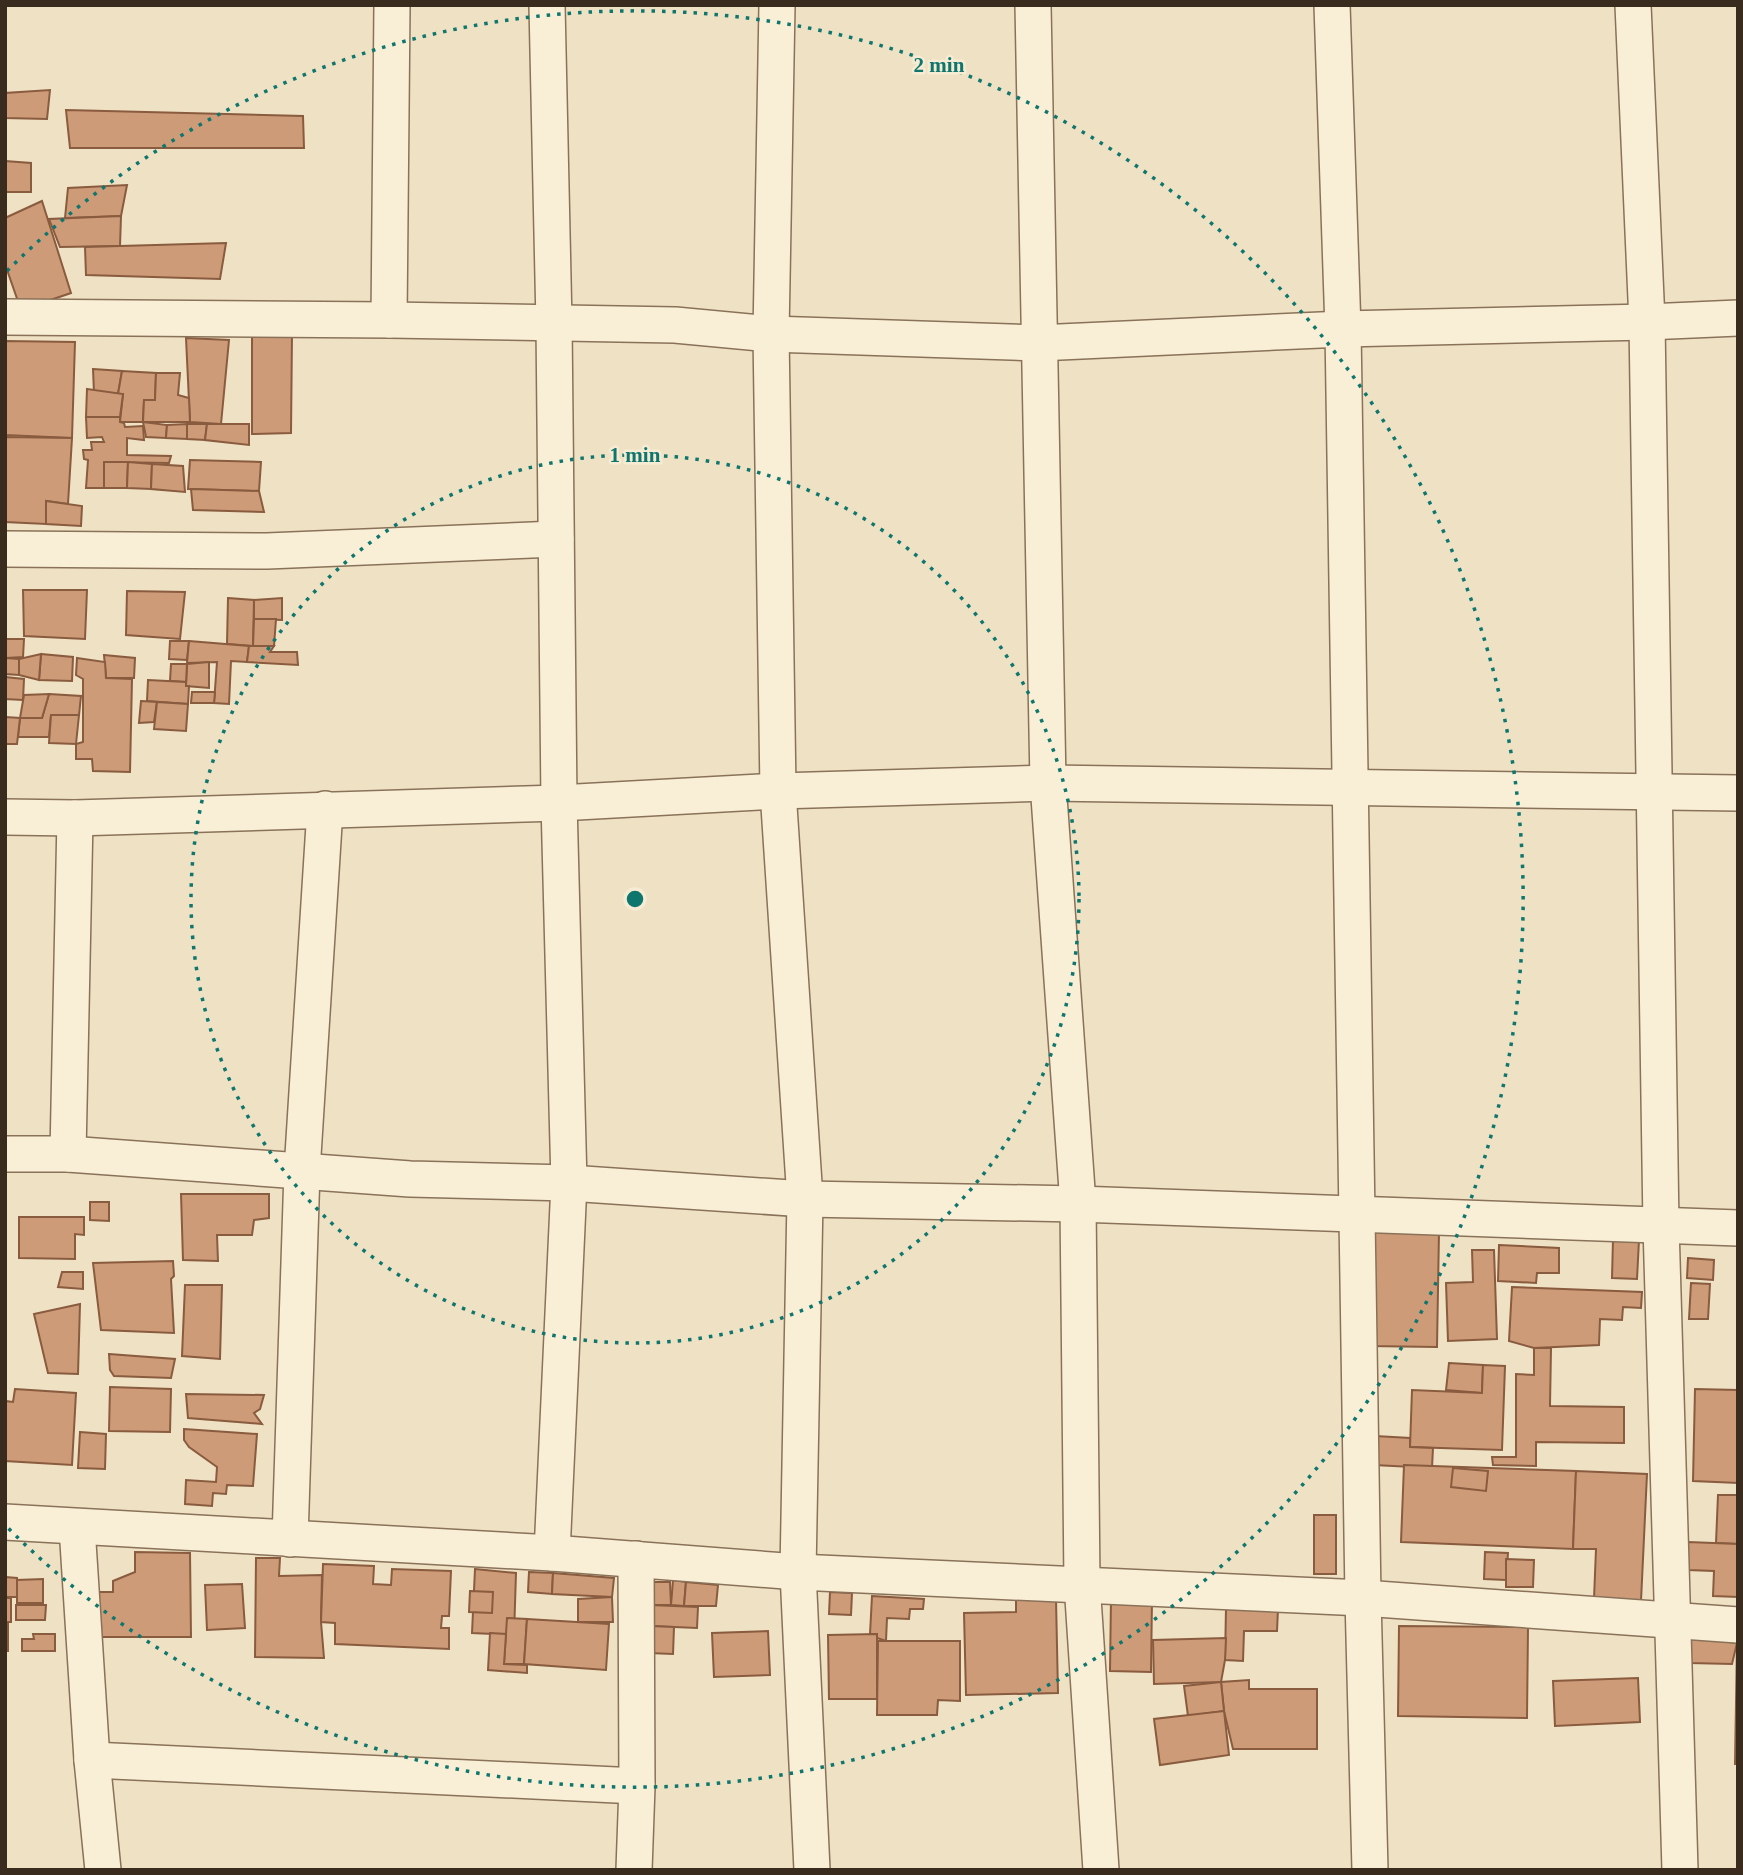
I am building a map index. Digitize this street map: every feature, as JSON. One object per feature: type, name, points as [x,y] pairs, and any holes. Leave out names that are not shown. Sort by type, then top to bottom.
[{"type":"street","points":[[389,320],[392,5]]},
{"type":"street","points":[[547,5],[554,324],[559,803],[569,1183],[552,1553]]},
{"type":"street","points":[[777,5],[771,334],[778,791],[805,1199],[798,1572],[812,1870]]},
{"type":"street","points":[[1033,5],[1048,783],[1077,1204],[1082,1583],[1101,1870]]},
{"type":"street","points":[[1332,5],[1343,329],[1363,1598],[1370,1870]]},
{"type":"street","points":[[1633,5],[1647,322],[1661,1226],[1680,1870]]},
{"type":"street","points":[[5,317],[674,325],[771,334],[1038,343],[1343,329],[1738,318]]},
{"type":"street","points":[[5,549],[267,551],[556,539]]},
{"type":"street","points":[[5,817],[75,818],[559,803],[778,791],[1048,783],[1738,793]]},
{"type":"street","points":[[290,1539],[302,1171],[325,810]]},
{"type":"street","points":[[68,1154],[75,818]]},
{"type":"street","points":[[5,1154],[68,1154],[410,1179],[569,1183],[805,1199],[1077,1204],[1738,1228]]},
{"type":"street","points":[[5,1522],[552,1553],[798,1572],[1363,1598],[1738,1625]]},
{"type":"street","points":[[77,1527],[92,1760],[103,1870]]},
{"type":"street","points":[[634,1870],[637,1786],[636,1559]]},
{"type":"street","points":[[92,1760],[637,1786]]},
{"type":"building","points":[[50,90],[47,119],[5,118],[5,93]]},
{"type":"building","points":[[66,110],[303,116],[304,148],[70,148]]},
{"type":"building","points":[[5,161],[31,163],[31,192],[5,192]]},
{"type":"building","points":[[127,185],[121,216],[65,218],[68,188]]},
{"type":"building","points":[[42,201],[71,293],[21,310],[5,264],[5,218]]},
{"type":"building","points":[[121,216],[120,246],[60,247],[49,219]]},
{"type":"building","points":[[226,243],[220,279],[86,275],[85,247]]},
{"type":"building","points":[[292,333],[291,433],[252,434],[252,336]]},
{"type":"building","points":[[186,338],[229,340],[221,424],[190,422]]},
{"type":"building","points":[[5,341],[75,342],[72,438],[5,435]]},
{"type":"building","points":[[93,369],[122,371],[118,394],[94,393]]},
{"type":"building","points":[[122,371],[156,373],[155,400],[144,400],[143,422],[120,422],[123,394],[118,394]]},
{"type":"building","points":[[156,373],[180,373],[178,395],[189,398],[190,422],[143,422],[144,400],[155,400]]},
{"type":"building","points":[[87,389],[123,394],[120,417],[86,417]]},
{"type":"building","points":[[86,417],[120,417],[120,422],[124,423],[125,427],[143,426],[144,440],[127,438],[127,455],[171,456],[169,463],[104,462],[104,488],[86,488],[88,460],[84,459],[83,450],[92,450],[91,442],[104,442],[102,437],[87,438]]},
{"type":"building","points":[[143,422],[167,425],[166,438],[146,437]]},
{"type":"building","points":[[187,424],[187,439],[166,438],[167,425]]},
{"type":"building","points":[[187,424],[207,424],[205,440],[187,439]]},
{"type":"building","points":[[207,424],[249,424],[249,445],[205,440]]},
{"type":"building","points":[[5,437],[72,438],[68,504],[46,501],[46,524],[5,522]]},
{"type":"building","points":[[190,460],[261,462],[259,491],[188,489]]},
{"type":"building","points":[[104,462],[128,462],[127,488],[104,488]]},
{"type":"building","points":[[128,462],[152,464],[151,489],[127,488]]},
{"type":"building","points":[[152,464],[183,466],[185,492],[151,489]]},
{"type":"building","points":[[191,489],[259,491],[264,512],[193,510]]},
{"type":"building","points":[[46,501],[82,506],[81,526],[46,524]]},
{"type":"building","points":[[23,590],[87,590],[85,639],[24,636]]},
{"type":"building","points":[[127,591],[185,592],[180,639],[126,635]]},
{"type":"building","points":[[228,598],[254,600],[253,646],[227,644]]},
{"type":"building","points":[[282,598],[282,620],[254,619],[254,600]]},
{"type":"building","points":[[254,619],[276,619],[274,646],[253,646]]},
{"type":"building","points":[[6,639],[24,639],[23,657],[6,658]]},
{"type":"building","points":[[170,641],[189,641],[187,660],[169,659]]},
{"type":"building","points":[[189,641],[249,646],[247,662],[231,661],[229,704],[214,703],[217,662],[187,663]]},
{"type":"building","points":[[249,646],[274,646],[270,652],[297,652],[298,665],[247,662]]},
{"type":"building","points":[[41,654],[73,657],[72,681],[39,680]]},
{"type":"building","points":[[41,654],[39,680],[19,675],[19,659]]},
{"type":"building","points":[[104,655],[135,658],[134,678],[106,678]]},
{"type":"building","points":[[6,658],[19,659],[19,675],[5,674]]},
{"type":"building","points":[[77,658],[105,662],[106,678],[132,679],[130,772],[93,771],[92,759],[76,759],[76,744],[83,742],[83,679],[76,675]]},
{"type":"building","points":[[209,662],[209,688],[186,686],[187,664]]},
{"type":"building","points":[[171,664],[187,664],[186,682],[170,681]]},
{"type":"building","points":[[5,677],[24,679],[23,700],[5,699]]},
{"type":"building","points":[[148,680],[186,682],[186,686],[189,686],[188,704],[147,701]]},
{"type":"building","points":[[192,692],[215,692],[214,703],[191,703]]},
{"type":"building","points":[[49,694],[81,696],[79,715],[51,715],[49,737],[18,737],[20,718],[42,718]]},
{"type":"building","points":[[49,694],[42,718],[20,718],[24,695]]},
{"type":"building","points":[[141,701],[157,702],[154,722],[139,723]]},
{"type":"building","points":[[157,702],[188,704],[186,731],[154,729]]},
{"type":"building","points":[[51,715],[79,715],[76,744],[49,743]]},
{"type":"building","points":[[5,717],[20,718],[17,744],[5,744]]},
{"type":"building","points":[[181,1194],[269,1194],[269,1218],[254,1220],[252,1235],[217,1235],[218,1261],[183,1260]]},
{"type":"building","points":[[90,1202],[109,1202],[109,1221],[90,1220]]},
{"type":"building","points":[[19,1217],[84,1217],[84,1235],[75,1234],[75,1259],[19,1258]]},
{"type":"building","points":[[1370,1231],[1439,1232],[1437,1347],[1368,1346]]},
{"type":"building","points":[[1613,1239],[1639,1240],[1637,1279],[1612,1278]]},
{"type":"building","points":[[1499,1245],[1559,1248],[1559,1273],[1537,1273],[1536,1283],[1498,1281]]},
{"type":"building","points":[[1472,1250],[1494,1250],[1497,1339],[1448,1341],[1446,1283],[1473,1282]]},
{"type":"building","points":[[1688,1258],[1714,1260],[1713,1280],[1687,1278]]},
{"type":"building","points":[[173,1261],[174,1276],[171,1279],[174,1333],[101,1330],[93,1263]]},
{"type":"building","points":[[62,1272],[83,1272],[83,1289],[58,1287]]},
{"type":"building","points":[[1691,1283],[1710,1284],[1708,1319],[1689,1319]]},
{"type":"building","points":[[185,1285],[222,1285],[220,1359],[182,1356]]},
{"type":"building","points":[[1512,1287],[1642,1292],[1641,1308],[1623,1307],[1622,1320],[1600,1319],[1599,1345],[1534,1348],[1509,1341]]},
{"type":"building","points":[[80,1304],[78,1374],[48,1373],[34,1314]]},
{"type":"building","points":[[1534,1348],[1551,1348],[1550,1406],[1624,1407],[1624,1443],[1536,1442],[1536,1466],[1493,1465],[1492,1457],[1516,1457],[1516,1374],[1534,1375]]},
{"type":"building","points":[[109,1354],[175,1359],[171,1378],[114,1376],[110,1370]]},
{"type":"building","points":[[1449,1363],[1483,1365],[1482,1393],[1446,1390]]},
{"type":"building","points":[[1483,1365],[1505,1366],[1502,1450],[1410,1447],[1412,1390],[1482,1393]]},
{"type":"building","points":[[110,1387],[171,1389],[170,1432],[109,1431]]},
{"type":"building","points":[[15,1389],[76,1393],[72,1465],[5,1461],[5,1401],[13,1402]]},
{"type":"building","points":[[1695,1389],[1738,1390],[1738,1483],[1693,1481]]},
{"type":"building","points":[[186,1394],[264,1395],[260,1409],[254,1413],[262,1424],[188,1418]]},
{"type":"building","points":[[184,1429],[257,1434],[253,1486],[227,1485],[226,1494],[213,1493],[212,1506],[185,1504],[186,1480],[216,1482],[217,1467],[189,1447],[184,1440]]},
{"type":"building","points":[[80,1432],[106,1434],[105,1469],[78,1468]]},
{"type":"building","points":[[1375,1436],[1410,1438],[1410,1447],[1433,1448],[1432,1468],[1374,1465]]},
{"type":"building","points":[[1404,1465],[1576,1471],[1573,1549],[1401,1542]]},
{"type":"building","points":[[1453,1468],[1488,1471],[1486,1491],[1451,1487]]},
{"type":"building","points":[[1576,1471],[1647,1474],[1641,1601],[1594,1599],[1596,1549],[1573,1549]]},
{"type":"building","points":[[1718,1495],[1738,1495],[1738,1544],[1716,1543]]},
{"type":"building","points":[[1314,1515],[1336,1515],[1336,1574],[1314,1574]]},
{"type":"building","points":[[1688,1542],[1738,1544],[1738,1597],[1713,1596],[1714,1571],[1688,1570]]},
{"type":"building","points":[[135,1552],[190,1553],[191,1637],[93,1637],[93,1592],[113,1592],[113,1581],[135,1572]]},
{"type":"building","points":[[1485,1552],[1508,1553],[1506,1580],[1484,1579]]},
{"type":"building","points":[[256,1558],[280,1558],[279,1576],[322,1575],[321,1622],[324,1658],[255,1657]]},
{"type":"building","points":[[1506,1559],[1534,1560],[1533,1587],[1506,1587]]},
{"type":"building","points":[[323,1564],[374,1566],[373,1584],[391,1585],[392,1569],[451,1571],[449,1616],[442,1616],[441,1628],[449,1628],[449,1649],[335,1644],[335,1623],[321,1622]]},
{"type":"building","points":[[475,1569],[516,1573],[514,1635],[472,1633]]},
{"type":"building","points":[[529,1572],[553,1573],[552,1594],[528,1592]]},
{"type":"building","points":[[553,1573],[614,1578],[612,1597],[552,1594]]},
{"type":"building","points":[[5,1577],[17,1578],[17,1597],[5,1597]]},
{"type":"building","points":[[43,1579],[43,1603],[17,1603],[17,1580]]},
{"type":"building","points":[[673,1580],[686,1582],[684,1606],[671,1605]]},
{"type":"building","points":[[651,1582],[670,1582],[671,1605],[650,1605]]},
{"type":"building","points":[[686,1582],[718,1585],[716,1606],[684,1606]]},
{"type":"building","points":[[242,1584],[245,1628],[207,1630],[205,1585]]},
{"type":"building","points":[[470,1591],[493,1592],[492,1613],[469,1612]]},
{"type":"building","points":[[830,1592],[852,1593],[851,1615],[829,1614]]},
{"type":"building","points":[[872,1596],[924,1599],[923,1609],[910,1609],[909,1619],[887,1618],[886,1641],[877,1638],[877,1634],[870,1634]]},
{"type":"building","points":[[612,1597],[613,1622],[578,1622],[578,1599]]},
{"type":"building","points":[[5,1598],[11,1598],[11,1622],[5,1622]]},
{"type":"building","points":[[1111,1598],[1152,1599],[1151,1672],[1110,1671]]},
{"type":"building","points":[[1056,1599],[1058,1693],[966,1695],[964,1613],[1016,1612],[1016,1600]]},
{"type":"building","points":[[16,1605],[46,1605],[45,1620],[16,1620]]},
{"type":"building","points":[[650,1605],[698,1607],[697,1628],[650,1626]]},
{"type":"building","points":[[1226,1608],[1278,1609],[1277,1631],[1244,1631],[1243,1661],[1225,1660]]},
{"type":"building","points":[[507,1618],[527,1619],[524,1664],[504,1664]]},
{"type":"building","points":[[527,1619],[609,1624],[606,1670],[524,1664]]},
{"type":"building","points":[[5,1624],[8,1624],[8,1651],[5,1651]]},
{"type":"building","points":[[650,1626],[674,1627],[673,1654],[649,1653]]},
{"type":"building","points":[[1399,1626],[1528,1627],[1527,1718],[1398,1716]]},
{"type":"building","points":[[768,1631],[770,1675],[714,1677],[712,1633]]},
{"type":"building","points":[[490,1633],[506,1634],[504,1664],[527,1665],[527,1673],[488,1670]]},
{"type":"building","points":[[33,1634],[55,1634],[55,1651],[22,1651],[22,1639],[34,1639]]},
{"type":"building","points":[[877,1634],[877,1699],[829,1699],[828,1635]]},
{"type":"building","points":[[1691,1637],[1737,1643],[1732,1664],[1690,1663]]},
{"type":"building","points":[[1226,1638],[1221,1682],[1154,1684],[1153,1640]]},
{"type":"building","points":[[878,1641],[960,1641],[960,1701],[938,1700],[937,1715],[877,1715]]},
{"type":"building","points":[[1737,1643],[1738,1764],[1735,1764]]},
{"type":"building","points":[[1638,1678],[1640,1722],[1555,1726],[1553,1681]]},
{"type":"building","points":[[1249,1680],[1249,1689],[1317,1689],[1317,1749],[1233,1749],[1224,1711],[1221,1682]]},
{"type":"building","points":[[1221,1682],[1224,1711],[1188,1716],[1184,1686]]},
{"type":"building","points":[[1224,1711],[1229,1755],[1160,1765],[1154,1719]]}]
